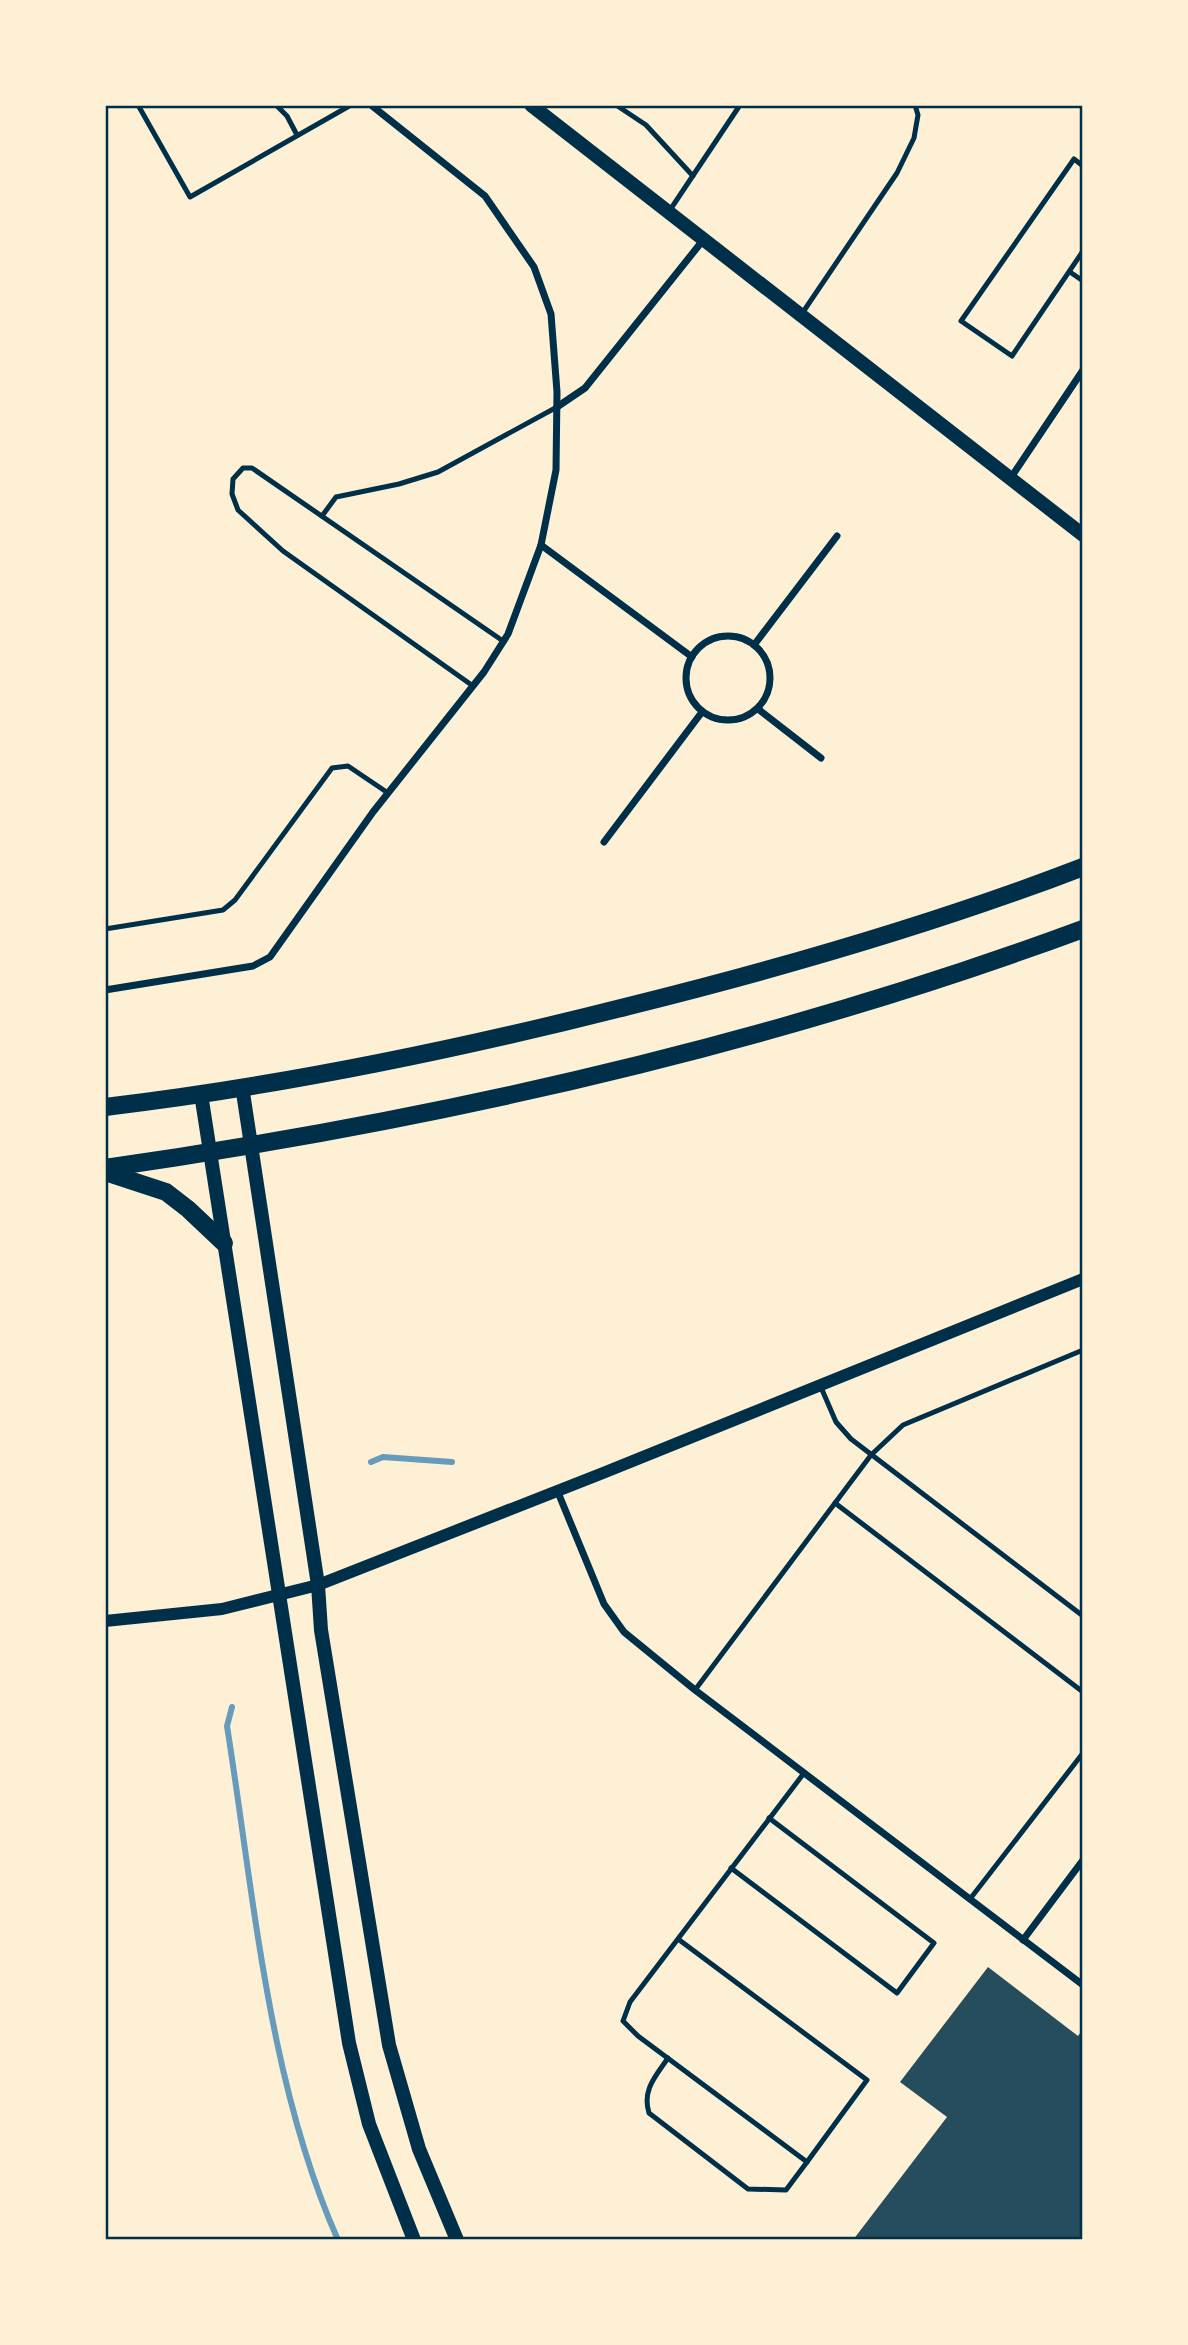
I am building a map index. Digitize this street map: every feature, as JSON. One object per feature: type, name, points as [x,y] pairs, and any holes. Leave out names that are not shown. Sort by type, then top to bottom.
[{"type":"highway","points":[[105,1107],[201,1094],[416,1057],[717,984],[964,911],[1083,867]]},
{"type":"highway","points":[[105,1170],[251,1146],[570,1083],[834,1013],[1083,929]]},
{"type":"highway","points":[[105,1170],[166,1192],[224,1243]]},
{"type":"main road","points":[[531,105],[1012,476],[1083,535]]},
{"type":"main road","points":[[242,1086],[318,1585],[323,1639],[389,2045],[419,2149],[457,2240]]},
{"type":"main road","points":[[201,1094],[349,2043],[369,2124],[414,2240]]},
{"type":"street","points":[[105,990],[263,963],[276,949],[388,793],[473,686],[503,641],[541,545],[556,470],[557,407],[551,314],[534,267],[485,195],[371,105]]},
{"type":"street","points":[[557,407],[585,388],[704,239]]},
{"type":"street","points":[[1012,476],[1083,370]]},
{"type":"street","points":[[754,645],[837,536]]},
{"type":"street","points":[[541,545],[692,657]]},
{"type":"street","points":[[741,638],[754,645],[767,662],[771,683],[758,709],[737,720],[713,718],[702,712],[688,692],[686,680],[692,657],[701,646],[713,639],[741,638]]},
{"type":"street","points":[[758,709],[821,758]]},
{"type":"street","points":[[604,842],[702,712]]},
{"type":"street","points":[[105,1621],[222,1609],[280,1597],[318,1585],[1083,1279]]},
{"type":"street","points":[[556,1490],[604,1604],[624,1632],[695,1690],[1083,1985]]},
{"type":"street","points":[[1023,1940],[1083,1860]]},
{"type":"lane","points":[[138,105],[190,197],[351,105]]},
{"type":"lane","points":[[276,105],[287,116],[297,135]]},
{"type":"lane","points":[[616,105],[646,124],[693,176]]},
{"type":"lane","points":[[669,212],[740,105]]},
{"type":"lane","points":[[801,315],[897,173],[914,138],[918,115],[915,105]]},
{"type":"lane","points":[[1083,166],[1074,159],[961,321],[1012,356],[1083,251]]},
{"type":"lane","points":[[1070,271],[1083,281]]},
{"type":"lane","points":[[322,516],[336,497],[399,484],[438,472],[557,407]]},
{"type":"lane","points":[[473,686],[283,551],[238,510],[232,494],[233,479],[243,468],[252,468],[503,641]]},
{"type":"lane","points":[[105,929],[223,910],[235,900],[332,768],[348,766],[388,793]]},
{"type":"lane","points":[[695,1690],[872,1455],[903,1425],[1083,1350]]},
{"type":"lane","points":[[820,1385],[842,1432],[1083,1616]]},
{"type":"lane","points":[[835,1503],[1083,1692]]},
{"type":"lane","points":[[970,1899],[1083,1753]]},
{"type":"lane","points":[[804,1773],[630,2002],[624,2021],[638,2036],[807,2162]]},
{"type":"lane","points":[[731,1868],[897,1993],[934,1943],[769,1818]]},
{"type":"lane","points":[[668,2059],[649,2086],[645,2101],[649,2113],[748,2189],[786,2190],[867,2080],[678,1939]]},
{"type":"building","points":[[988,1967],[1078,2036],[1083,2029],[1083,2240],[853,2240],[947,2117],[900,2082]]},
{"type":"waterway","points":[[371,1462],[383,1457],[452,1462]]},
{"type":"waterway","points":[[232,1707],[227,1726],[266,1988],[295,2117],[314,2180],[338,2240]]}]
